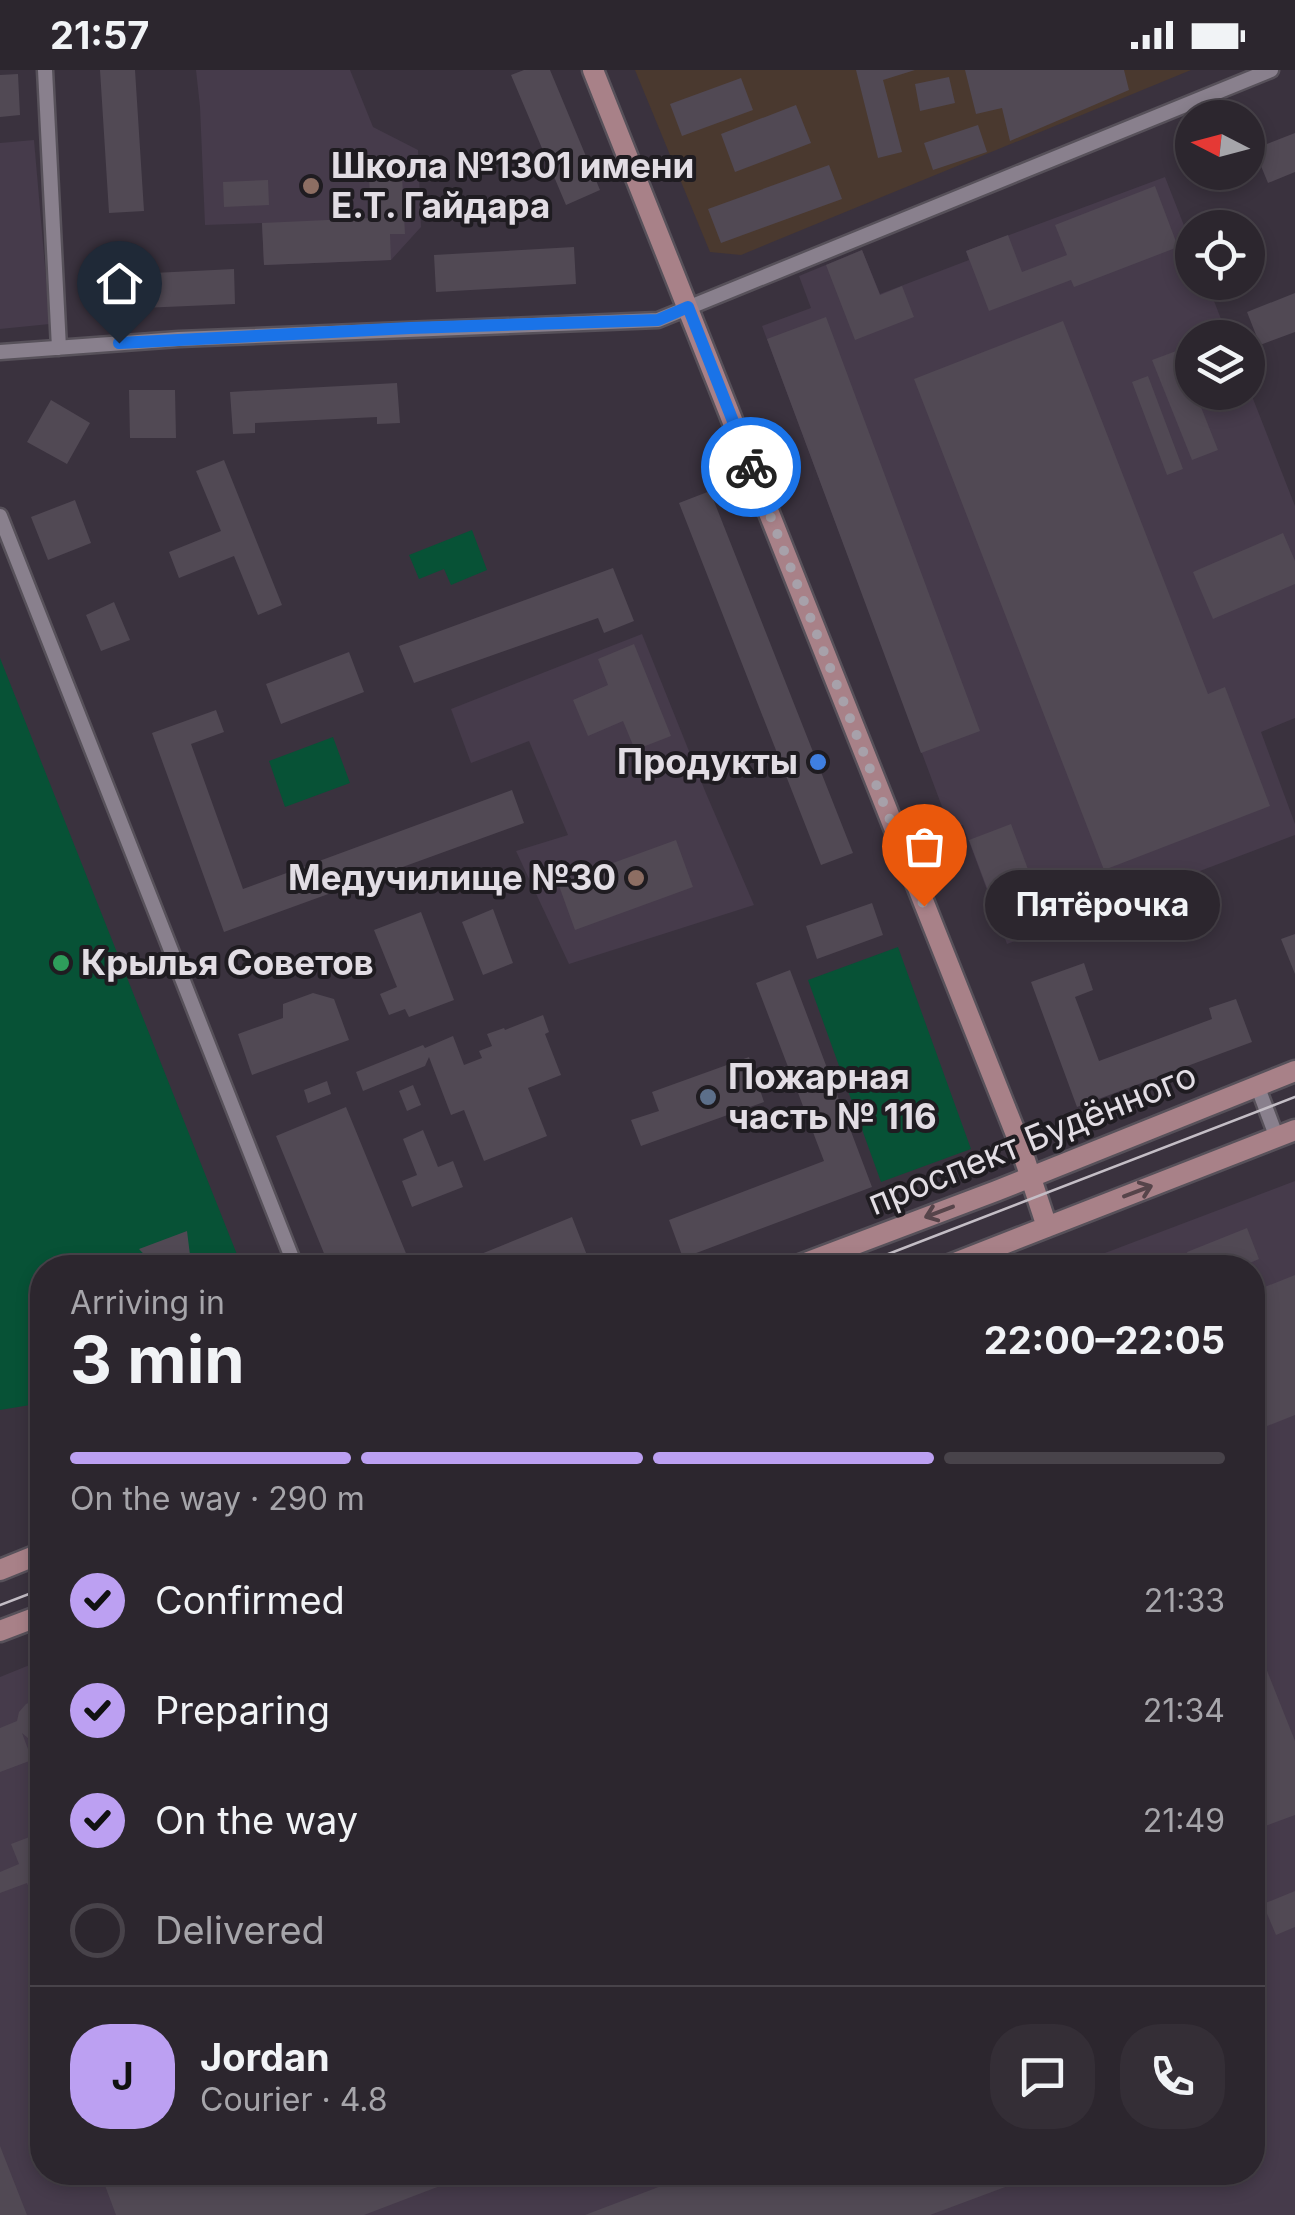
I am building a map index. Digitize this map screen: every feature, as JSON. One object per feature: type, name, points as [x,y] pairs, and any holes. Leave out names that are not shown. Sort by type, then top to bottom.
[{"type":"street","points":[[45,70],[59,348]]},
{"type":"street","points":[[593,70],[1018,1142],[1048,1227]]},
{"type":"street","points":[[0,352],[179,339],[658,320],[1271,70]]},
{"type":"street","points":[[0,516],[291,1255]]},
{"type":"street","name":"проспект Будённого","points":[[826,1255],[1295,1070]]},
{"type":"street","points":[[976,1255],[1286,1134],[1258,1085]]},
{"type":"street","points":[[0,1570],[30,1558]]},
{"type":"street","points":[[0,1631],[30,1620]]},
{"type":"shaded area","name":"Школа №1301 имени Е.Т. Гайдара","points":[[196,70],[350,70],[373,127],[418,150],[421,227],[391,260],[264,265],[262,223],[205,225]]},
{"type":"shaded area","points":[[635,70],[1191,70],[741,255],[710,252]]},
{"type":"shaded area","points":[[34,140],[50,324],[0,329],[0,143]]},
{"type":"shaded area","points":[[1165,177],[1178,210],[1175,300],[1214,300],[1221,320],[1175,320],[1175,410],[1257,410],[1295,506],[1295,718],[1261,732],[1295,824],[1295,835],[1007,944],[963,825],[950,828],[762,326],[811,308],[799,276],[862,250],[880,294],[969,260],[966,251]]},
{"type":"shaded area","points":[[642,634],[754,905],[569,964],[516,851],[568,835],[529,741],[471,763],[451,709]]},
{"type":"shaded area","points":[[1295,1181],[1295,2215],[0,2215],[0,1677],[30,1665],[30,2185],[1265,2185],[1265,1255],[1100,1255]]},
{"type":"green space","points":[[472,530],[487,570],[451,585],[444,569],[419,579],[409,555]]},
{"type":"green space","name":"Крылья Советов","points":[[0,658],[237,1255],[30,1255],[30,1405],[0,1410]]},
{"type":"green space","points":[[333,737],[350,783],[285,807],[269,761]]},
{"type":"green space","points":[[898,947],[971,1149],[881,1182],[808,980]]},
{"type":"building","points":[[100,70],[135,70],[144,211],[109,213]]},
{"type":"building","points":[[524,70],[550,70],[600,190],[566,205],[511,75]]},
{"type":"building","points":[[856,70],[915,70],[883,80],[902,152],[878,158]]},
{"type":"building","points":[[965,70],[1124,70],[1129,90],[1010,141],[1002,108],[976,114]]},
{"type":"building","points":[[18,74],[20,115],[0,117],[0,75]]},
{"type":"building","points":[[949,77],[955,103],[920,111],[915,84]]},
{"type":"building","points":[[741,78],[753,110],[682,136],[670,104]]},
{"type":"building","points":[[796,105],[811,143],[735,172],[721,134]]},
{"type":"building","points":[[978,125],[987,152],[933,170],[924,143]]},
{"type":"building","points":[[1295,133],[1295,172],[1268,183],[1265,145]]},
{"type":"building","points":[[401,155],[405,234],[390,234],[391,260],[264,265],[262,223],[371,218],[368,157]]},
{"type":"building","points":[[829,165],[842,199],[721,243],[708,209]]},
{"type":"building","points":[[268,180],[269,205],[224,207],[223,182]]},
{"type":"building","points":[[1155,186],[1175,248],[1074,287],[1071,280],[989,311],[966,251],[1008,235],[1022,272],[1067,255],[1055,225]]},
{"type":"building","points":[[574,247],[576,284],[436,292],[434,255]]},
{"type":"building","points":[[862,250],[880,295],[902,286],[914,317],[855,340],[826,265]]},
{"type":"building","points":[[234,269],[235,304],[95,310],[93,276]]},
{"type":"building","points":[[1295,293],[1295,332],[1265,343],[1265,320],[1250,320],[1247,312]]},
{"type":"building","points":[[826,317],[980,731],[921,753],[767,339]]},
{"type":"building","points":[[1063,321],[1208,694],[1225,687],[1270,806],[1104,870],[914,379]]},
{"type":"building","points":[[1175,351],[1175,410],[1202,410],[1218,450],[1192,460],[1152,360]]},
{"type":"building","points":[[1148,376],[1183,469],[1167,475],[1132,382]]},
{"type":"building","points":[[397,383],[400,423],[377,424],[377,417],[255,423],[255,433],[233,434],[230,392]]},
{"type":"building","points":[[129,390],[175,390],[176,438],[130,438]]},
{"type":"building","points":[[51,400],[90,423],[67,464],[27,442]]},
{"type":"building","points":[[224,460],[282,605],[258,615],[234,556],[179,578],[169,552],[221,531],[196,471]]},
{"type":"building","points":[[710,491],[853,853],[821,865],[679,503]]},
{"type":"building","points":[[75,500],[91,543],[48,560],[31,517]]},
{"type":"building","points":[[1283,533],[1295,561],[1295,584],[1213,619],[1193,572]]},
{"type":"building","points":[[613,568],[634,621],[604,633],[598,618],[414,683],[399,646]]},
{"type":"building","points":[[114,602],[130,640],[101,651],[86,615]]},
{"type":"building","points":[[634,644],[671,736],[635,750],[623,721],[588,736],[573,700],[608,685],[598,659]]},
{"type":"building","points":[[349,652],[364,692],[281,724],[266,684]]},
{"type":"building","points":[[216,710],[224,732],[191,744],[243,889],[512,790],[524,823],[224,932],[152,733]]},
{"type":"building","points":[[1011,824],[1038,896],[996,912],[969,840]]},
{"type":"building","points":[[676,840],[693,887],[575,930],[558,883]]},
{"type":"building","points":[[872,903],[883,935],[817,959],[806,926]]},
{"type":"building","points":[[493,909],[513,963],[483,975],[462,922]]},
{"type":"building","points":[[421,912],[454,1000],[409,1017],[405,1009],[389,1015],[380,994],[397,987],[374,930]]},
{"type":"building","points":[[1295,934],[1295,974],[1281,939]]},
{"type":"building","points":[[1084,963],[1093,990],[1075,997],[1099,1061],[1212,1019],[1209,1008],[1236,999],[1252,1042],[1077,1107],[1031,982]]},
{"type":"building","points":[[790,970],[872,1187],[691,1255],[682,1255],[669,1220],[824,1161],[756,983]]},
{"type":"building","points":[[313,993],[334,999],[349,1040],[252,1075],[238,1034],[283,1018],[283,1004]]},
{"type":"building","points":[[543,1015],[549,1032],[545,1034],[561,1075],[528,1088],[547,1136],[484,1161],[464,1110],[451,1115],[429,1057],[425,1066],[363,1091],[356,1072],[453,1036],[464,1065],[482,1058],[479,1051],[492,1046],[487,1034]]},
{"type":"building","name":"Пожарная часть № 116","points":[[749,1057],[764,1102],[641,1146],[631,1120],[659,1111],[652,1092]]},
{"type":"building","points":[[327,1081],[331,1094],[308,1103],[304,1090]]},
{"type":"building","points":[[413,1085],[421,1105],[407,1111],[399,1091]]},
{"type":"building","points":[[346,1107],[407,1255],[325,1255],[276,1136]]},
{"type":"building","points":[[423,1130],[438,1167],[453,1161],[463,1187],[412,1207],[402,1181],[417,1175],[403,1139]]},
{"type":"building","points":[[572,1217],[587,1255],[479,1255]]},
{"type":"building","points":[[1247,1228],[1257,1255],[1188,1255],[1187,1252]]},
{"type":"building","points":[[187,1231],[190,1255],[145,1255],[139,1249]]},
{"type":"building","points":[[1295,1275],[1295,1415],[1265,1427],[1265,1287]]},
{"type":"building","points":[[1265,1666],[1295,1741],[1295,1815],[1265,1826]]},
{"type":"building","points":[[30,1702],[30,1739],[22,1733],[30,1761],[0,1772],[0,1728],[17,1721]]},
{"type":"building","points":[[30,1837],[30,1890],[27,1883],[0,1893],[0,1872],[19,1864],[11,1844]]},
{"type":"building","points":[[1295,1891],[1295,1927],[1276,1935],[1265,1903]]},
{"type":"building","points":[[0,2146],[27,2215],[0,2215]]},
{"type":"building","points":[[105,2185],[443,2185],[364,2215],[116,2215]]},
{"type":"building","points":[[664,2185],[1011,2185],[930,2215],[585,2215]]},
{"type":"tram line","points":[[886,1255],[1295,1097]]},
{"type":"tram line","points":[[0,1605],[30,1594]]},
{"type":"way so far","points":[[751,467],[924,906]]},
{"type":"place","name":"Школа №1301 имени Е.Т. Гайдара","points":[[311,186]]},
{"type":"place","name":"Продукты","points":[[818,762]]},
{"type":"place","name":"Медучилище №30","points":[[636,878]]},
{"type":"place","name":"Пятёрочка","points":[[924,906]]},
{"type":"place","name":"Крылья Советов","points":[[61,963]]},
{"type":"place","name":"Пожарная часть № 116","points":[[708,1097]]},
{"type":"route","points":[[119,343],[658,320],[688,307],[751,467]]}]
